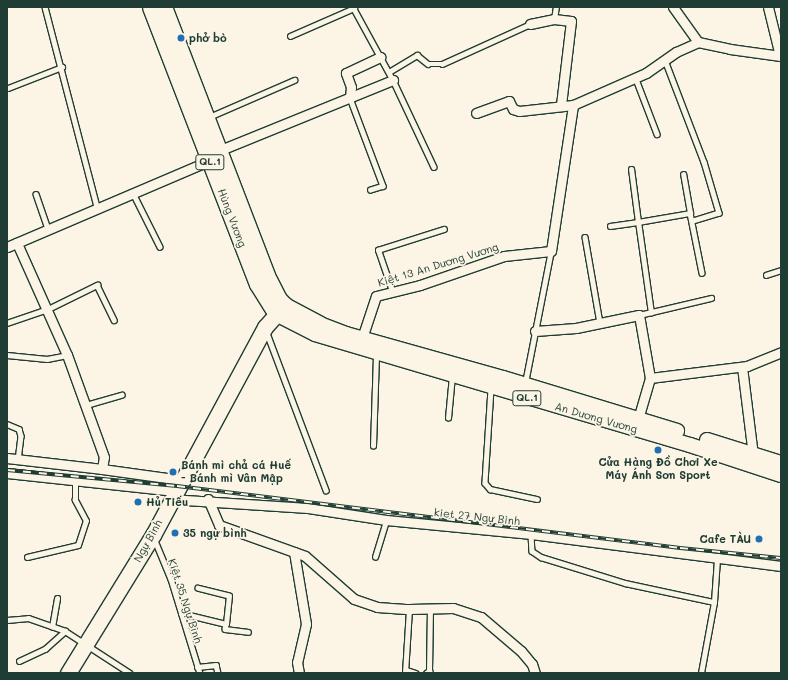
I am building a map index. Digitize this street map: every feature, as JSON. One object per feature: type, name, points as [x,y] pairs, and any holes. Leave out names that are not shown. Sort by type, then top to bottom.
[{"type":"highway","name":"Hùng Vương","points":[[150,7],[214,156],[257,284],[280,310]]},
{"type":"highway","name":"Hùng Vương","points":[[164,7],[206,118],[214,156]]},
{"type":"highway","name":"Ngự Bình","points":[[68,673],[153,535],[175,490],[265,327],[280,310]]},
{"type":"main road","name":"An Dương Vương","points":[[280,310],[362,338],[525,385],[592,411],[781,475]]},
{"type":"main road","name":"An Dương Vương","points":[[280,310],[315,334],[376,353],[492,388],[638,420],[781,463]]},
{"type":"street","points":[[673,7],[698,42]]},
{"type":"street","points":[[476,113],[509,101],[517,110],[573,105],[636,79],[665,60],[698,42],[730,49],[781,56],[768,7]]},
{"type":"street","points":[[530,24],[554,19],[571,21],[561,105]]},
{"type":"street","points":[[350,98],[351,87],[346,73],[381,57]]},
{"type":"street","points":[[7,247],[98,207],[134,193],[214,156],[393,80]]},
{"type":"street","points":[[551,252],[573,105]]},
{"type":"street","points":[[17,243],[48,310],[86,405],[102,449],[102,469]]},
{"type":"street","name":"Kiệt 13 An Dương Vương","points":[[362,338],[376,296],[420,285],[504,256],[551,252]]},
{"type":"street","points":[[535,331],[600,323],[639,315],[650,378],[638,420]]},
{"type":"street","points":[[650,378],[742,367],[781,352]]},
{"type":"street","points":[[742,367],[753,455]]},
{"type":"street","points":[[7,458],[102,469],[175,490]]},
{"type":"street","points":[[7,473],[74,478],[175,490]]},
{"type":"street","name":"kiet 27 Ngự Bình","points":[[175,490],[208,499],[308,508],[386,520],[531,534],[781,566]]},
{"type":"street","points":[[208,499],[219,525],[305,556],[354,599],[377,607],[409,609],[430,607],[453,608],[481,617],[521,651],[532,664],[535,673]]},
{"type":"street","points":[[294,552],[306,624],[296,662],[299,673]]},
{"type":"lane","points":[[45,7],[98,207]]},
{"type":"lane","points":[[554,19],[556,7]]},
{"type":"lane","points":[[290,36],[354,8],[389,72],[434,168]]},
{"type":"lane","points":[[389,72],[417,55],[428,64],[442,64],[530,24]]},
{"type":"lane","points":[[665,60],[704,162],[719,213],[692,221]]},
{"type":"lane","points":[[8,88],[62,67]]},
{"type":"lane","points":[[636,79],[657,134]]},
{"type":"lane","points":[[206,118],[294,80]]},
{"type":"lane","points":[[350,98],[383,186],[371,190]]},
{"type":"lane","points":[[631,169],[651,313]]},
{"type":"lane","points":[[683,175],[702,273]]},
{"type":"lane","points":[[134,193],[160,247]]},
{"type":"lane","points":[[36,194],[48,229]]},
{"type":"lane","points":[[610,226],[690,213]]},
{"type":"lane","points":[[392,291],[378,250],[444,229]]},
{"type":"lane","points":[[586,237],[600,323]]},
{"type":"lane","points":[[525,385],[551,252]]},
{"type":"lane","points":[[766,275],[781,270]]},
{"type":"lane","points":[[7,322],[48,310],[97,285],[114,320]]},
{"type":"lane","points":[[639,315],[711,298]]},
{"type":"lane","points":[[265,327],[326,490]]},
{"type":"lane","points":[[373,446],[376,353]]},
{"type":"lane","points":[[7,355],[47,359],[67,355]]},
{"type":"lane","points":[[448,418],[452,376]]},
{"type":"lane","points":[[492,388],[485,483],[490,489],[537,499]]},
{"type":"lane","points":[[86,405],[122,395]]},
{"type":"lane","points":[[7,424],[19,429],[21,436],[18,459]]},
{"type":"lane","points":[[27,557],[78,545],[86,520],[76,504],[74,478]]},
{"type":"lane","points":[[375,557],[386,520]]},
{"type":"lane","points":[[531,534],[532,551],[541,557],[625,583],[714,602]]},
{"type":"lane","name":"Kiệt 35 Ngự Bình","points":[[153,535],[171,579],[200,673]]},
{"type":"lane","points":[[701,673],[714,602],[717,559]]},
{"type":"lane","points":[[198,588],[229,596],[225,629],[248,632]]},
{"type":"lane","points":[[52,627],[57,598]]},
{"type":"lane","points":[[426,673],[429,671],[430,607]]},
{"type":"lane","points":[[409,609],[406,671],[416,673]]},
{"type":"lane","points":[[181,612],[226,624]]},
{"type":"lane","points":[[7,620],[28,618],[65,631],[130,673]]},
{"type":"lane","points":[[19,661],[45,649],[65,631]]},
{"type":"lane","points":[[197,667],[216,665],[218,673]]},
{"type":"railway","points":[[7,470],[177,486],[680,548],[781,558]]},
{"type":"place","name":"phở bò","points":[[181,38]]},
{"type":"place","name":"Cửa Hàng Đồ Chơi Xe Máy Ánh Sơn Sport","points":[[658,450]]},
{"type":"place","name":"Bánh mì chả cá Huế - Bánh mì Vân Mập","points":[[173,472]]},
{"type":"place","name":"Hủ Tiếu","points":[[138,502]]},
{"type":"place","name":"35 ngự bình","points":[[175,533]]},
{"type":"place","name":"Cafe TÀU","points":[[759,539]]}]
